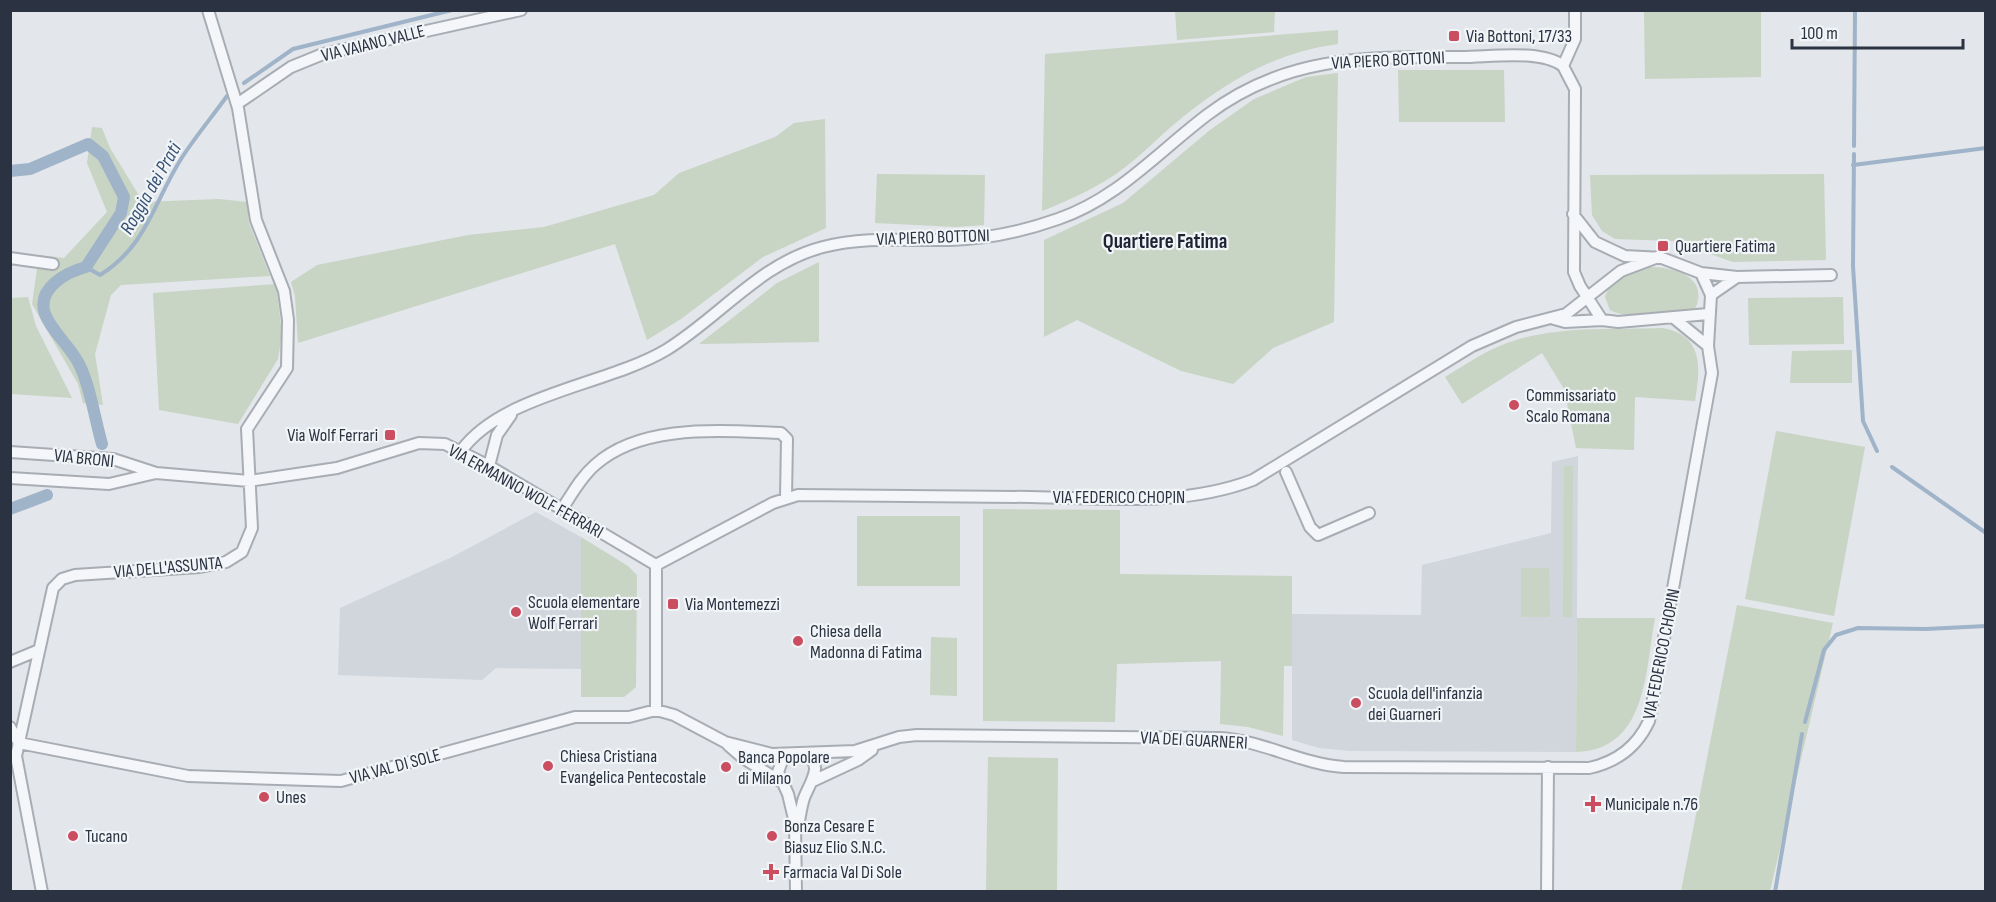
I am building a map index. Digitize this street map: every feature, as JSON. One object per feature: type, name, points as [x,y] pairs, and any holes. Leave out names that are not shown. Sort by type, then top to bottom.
[{"type":"street","name":"VIA DELL'ASSUNTA","points":[[42,891],[16,756],[51,594],[56,585],[65,578],[85,573],[200,567],[233,560],[243,552],[252,528],[247,429],[287,368],[288,329],[284,291],[256,220],[237,104],[208,10]]},
{"type":"street","name":"VIA VAIANO VALLE","points":[[237,104],[285,70],[323,54],[521,10]]},
{"type":"street","points":[[1575,10],[1575,39],[1563,66],[1575,89],[1574,272],[1586,297],[1602,320]]},
{"type":"street","name":"VIA PIERO BOTTONI","points":[[461,451],[472,436],[513,412],[665,350],[754,281],[786,262],[819,248],[869,240],[973,238],[1035,227],[1063,218],[1107,196],[1131,179],[1204,117],[1239,94],[1303,67],[1347,59],[1394,57],[1539,57],[1563,66]]},
{"type":"street","points":[[1573,214],[1593,240],[1606,249],[1625,256],[1658,257],[1675,261],[1701,273],[1737,277],[1831,275]]},
{"type":"street","name":"VIA FEDERICO CHOPIN","points":[[656,565],[786,497],[798,495],[1191,498],[1227,490],[1253,480],[1486,338],[1516,327],[1554,319],[1566,314],[1622,271],[1658,257]]},
{"type":"street","points":[[10,258],[53,264]]},
{"type":"street","points":[[1701,273],[1711,295],[1708,314]]},
{"type":"street","points":[[1711,295],[1737,277]]},
{"type":"street","points":[[1594,308],[1597,289]]},
{"type":"street","name":"VIA FEDERICO CHOPIN","points":[[1548,767],[1589,768],[1613,761],[1636,742],[1649,721],[1711,386],[1712,363],[1708,346],[1708,314],[1675,319],[1618,322],[1602,320],[1565,322],[1554,319]]},
{"type":"street","points":[[1675,319],[1708,346]]},
{"type":"street","points":[[489,466],[496,435],[513,412]]},
{"type":"street","points":[[562,509],[585,474],[604,458],[623,445],[663,434],[781,433],[787,438],[786,497]]},
{"type":"street","name":"VIA ERMANNO WOLF FERRARI","points":[[249,481],[337,468],[419,443],[445,444],[489,466],[656,565]]},
{"type":"street","name":"VIA BRONI","points":[[10,452],[113,459],[156,473],[249,481]]},
{"type":"street","points":[[1286,472],[1310,527],[1318,535],[1369,513]]},
{"type":"street","name":"VIA BRONI","points":[[10,478],[109,484],[156,473]]},
{"type":"street","points":[[656,565],[656,710],[674,716],[725,742],[759,752],[797,753],[813,762],[816,773],[802,804],[797,839],[796,891]]},
{"type":"street","points":[[10,662],[39,650]]},
{"type":"street","name":"VIA VAL DI SOLE","points":[[19,743],[188,776],[341,781],[575,717],[629,717],[656,710]]},
{"type":"street","points":[[10,727],[19,743]]},
{"type":"street","name":"VIA DEI GUARNERI","points":[[797,753],[855,751],[874,747],[898,737],[917,735],[1219,738],[1257,743],[1306,761],[1335,767],[1548,767]]},
{"type":"street","points":[[725,742],[743,758],[797,791],[812,783]]},
{"type":"street","name":"VIA DEI GUARNERI","points":[[812,783],[858,760],[874,747]]},
{"type":"street","points":[[797,753],[783,758],[778,766],[797,839]]},
{"type":"street","points":[[1547,891],[1548,767]]},
{"type":"shaded area","points":[[1578,456],[1576,752],[1350,751],[1319,748],[1292,740],[1292,614],[1421,615],[1422,565],[1551,533],[1552,462]]},
{"type":"shaded area","name":"Scuola elementare Wolf Ferrari","points":[[536,512],[581,537],[581,669],[496,668],[482,680],[338,675],[340,608],[452,557]]},
{"type":"green space","points":[[1175,11],[1275,11],[1274,32],[1177,40]]},
{"type":"green space","points":[[1644,11],[1761,11],[1761,77],[1645,79]]},
{"type":"green space","points":[[1338,30],[1338,44],[1291,55],[1229,84],[1172,126],[1116,174],[1042,211],[1045,54]]},
{"type":"green space","points":[[1398,70],[1504,70],[1505,122],[1399,122]]},
{"type":"green space","points":[[1338,73],[1334,322],[1273,348],[1233,384],[1181,371],[1077,320],[1044,337],[1044,240],[1123,203],[1210,130],[1254,99],[1306,77]]},
{"type":"green space","points":[[825,119],[826,228],[763,257],[681,319],[647,340],[615,244],[298,343],[295,296],[291,282],[317,265],[468,235],[544,227],[654,195],[679,173],[775,137],[794,123]]},
{"type":"green space","points":[[92,127],[102,128],[110,148],[143,202],[219,199],[247,202],[249,223],[270,276],[121,285],[111,295],[95,354],[103,405],[83,403],[78,384],[32,304],[39,255],[64,258],[107,212],[87,163]]},
{"type":"green space","points":[[877,174],[985,175],[984,225],[956,227],[875,223]]},
{"type":"green space","points":[[1824,174],[1826,260],[1733,262],[1673,241],[1615,239],[1602,231],[1592,215],[1590,175]]},
{"type":"green space","points":[[819,262],[819,342],[699,344],[777,283]]},
{"type":"green space","points":[[1650,267],[1678,271],[1693,281],[1698,296],[1696,307],[1680,313],[1653,316],[1627,315],[1610,310],[1605,297],[1612,285],[1623,276]]},
{"type":"green space","points":[[276,284],[282,334],[278,359],[238,424],[159,410],[153,293]]},
{"type":"green space","points":[[28,297],[36,326],[72,398],[11,394],[11,298]]},
{"type":"green space","points":[[1843,297],[1844,344],[1749,345],[1748,298]]},
{"type":"green space","points":[[1663,328],[1677,332],[1693,346],[1698,366],[1695,401],[1635,397],[1634,450],[1576,448],[1564,389],[1542,353],[1462,404],[1445,377],[1502,345],[1541,334],[1581,330]]},
{"type":"green space","points":[[1852,350],[1852,383],[1790,383],[1792,351]]},
{"type":"green space","points":[[1776,431],[1865,447],[1834,616],[1745,599]]},
{"type":"green space","points":[[1564,466],[1573,466],[1572,617],[1563,617]]},
{"type":"green space","points":[[983,509],[1120,510],[1120,574],[1292,576],[1292,666],[1284,666],[1283,736],[1248,727],[1220,724],[1221,661],[1117,664],[1115,722],[983,721]]},
{"type":"green space","points":[[857,516],[960,516],[960,586],[857,586]]},
{"type":"green space","points":[[581,537],[628,566],[637,575],[636,687],[624,697],[581,697]]},
{"type":"green space","points":[[1521,568],[1549,568],[1550,617],[1521,617]]},
{"type":"green space","points":[[1737,605],[1833,623],[1770,891],[1681,891]]},
{"type":"green space","points":[[1577,618],[1655,618],[1644,684],[1630,723],[1617,738],[1599,748],[1576,752]]},
{"type":"green space","points":[[931,637],[957,638],[957,696],[930,695]]},
{"type":"green space","points":[[988,757],[1058,758],[1057,890],[986,890]]},
{"type":"waterway","name":"Roggia dei Prati","points":[[244,83],[293,49],[452,10]]},
{"type":"waterway","name":"Roggia dei Prati","points":[[1854,146],[1855,10]]},
{"type":"waterway","name":"Roggia dei Prati","points":[[86,267],[100,275],[116,264],[128,251],[148,223],[181,159],[227,96]]},
{"type":"waterway","points":[[10,171],[30,169],[88,144],[103,156],[124,197],[121,213],[86,267],[62,277],[55,283],[45,296],[43,305],[48,321],[75,357],[83,372],[102,444]]},
{"type":"waterway","points":[[1853,165],[1986,148]]},
{"type":"waterway","points":[[1854,154],[1853,266],[1863,421],[1877,451]]},
{"type":"waterway","points":[[1892,467],[1986,533]]},
{"type":"waterway","points":[[10,509],[47,495]]},
{"type":"waterway","points":[[1805,722],[1824,650],[1836,635],[1858,628],[1926,629],[1986,626]]},
{"type":"waterway","points":[[1775,892],[1802,734]]},
{"type":"place","name":"Via Bottoni, 17/33","points":[[1454,36]]},
{"type":"place","name":"Quartiere Fatima","points":[[1663,246]]},
{"type":"place","name":"Commissariato Scalo Romana","points":[[1514,405]]},
{"type":"place","name":"Via Wolf Ferrari","points":[[390,435]]},
{"type":"place","name":"Via Montemezzi","points":[[673,604]]},
{"type":"place","name":"Scuola elementare Wolf Ferrari","points":[[516,612]]},
{"type":"place","name":"Chiesa della Madonna di Fatima","points":[[798,641]]},
{"type":"place","name":"Scuola dell'infanzia dei Guarneri","points":[[1356,703]]},
{"type":"place","name":"Chiesa Cristiana Evangelica Pentecostale","points":[[548,766]]},
{"type":"place","name":"Banca Popolare di Milano","points":[[726,767]]},
{"type":"place","name":"Unes","points":[[264,797]]},
{"type":"place","name":"Municipale n.76","points":[[1593,804]]},
{"type":"place","name":"Tucano","points":[[73,836]]},
{"type":"place","name":"Bonza Cesare E Biasuz Elio S.N.C.","points":[[772,836]]},
{"type":"place","name":"Farmacia Val Di Sole","points":[[771,872]]},
{"type":"district","name":"Quartiere Fatima","points":[[1165,241]]}]
